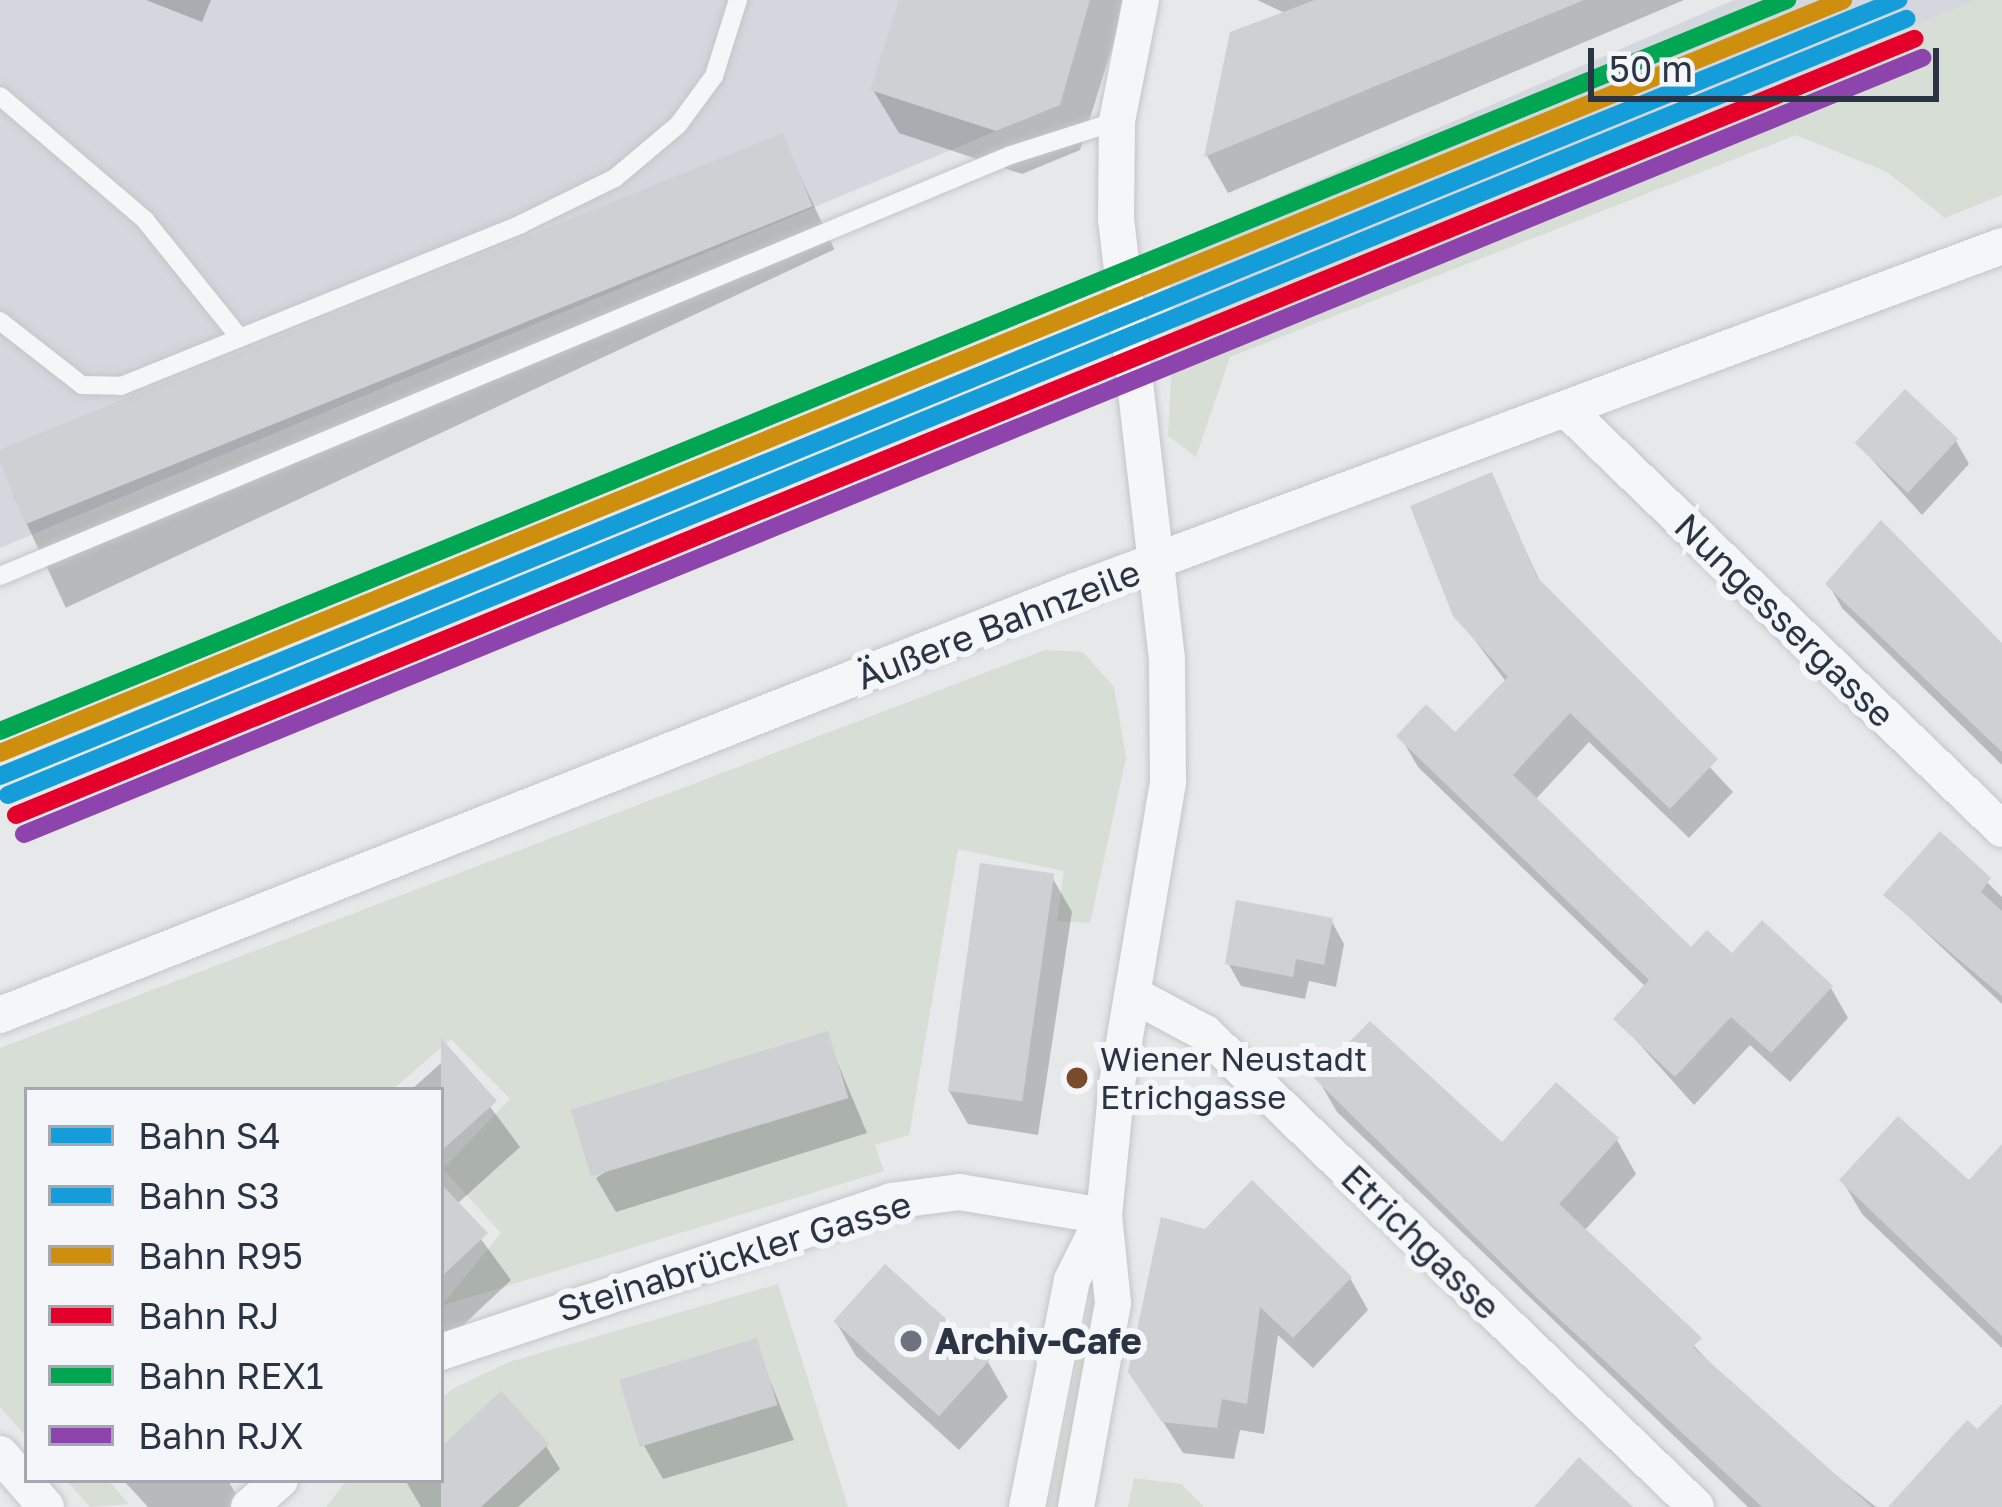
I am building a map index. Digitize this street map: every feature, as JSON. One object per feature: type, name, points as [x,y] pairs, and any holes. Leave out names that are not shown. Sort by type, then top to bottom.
[{"type":"street","points":[[1076,1507],[1114,1303],[1104,1216],[1168,781],[1157,564],[1116,218],[1118,121],[1141,0]]},
{"type":"street","name":"Äußere Bahnzeile","points":[[0,1015],[1157,564],[2002,247]]},
{"type":"street","name":"Nungessergasse","points":[[1569,412],[2002,829]]},
{"type":"street","name":"Etrichgasse","points":[[1134,995],[1205,1033],[1696,1507]]},
{"type":"street","name":"Steinabrückler Gasse","points":[[444,1351],[892,1201],[959,1192],[1104,1216]]},
{"type":"street","points":[[1027,1507],[1072,1280],[1104,1216]]},
{"type":"street","points":[[0,1454],[24,1482]]},
{"type":"street","points":[[25,1483],[46,1507]]},
{"type":"street","points":[[250,1507],[277,1483]]},
{"type":"lane","points":[[0,321],[82,386],[121,386],[615,178],[678,125],[714,76],[738,0]]},
{"type":"lane","points":[[0,96],[145,220],[240,338]]},
{"type":"lane","points":[[0,576],[989,164],[1118,121]]},
{"type":"shaded area","points":[[0,0],[1090,0],[1056,106],[0,548]]},
{"type":"shaded area","points":[[1734,0],[1977,0],[1771,86],[1737,112],[1716,107],[1174,321],[1165,246]]},
{"type":"shaded area","points":[[1977,0],[2002,0],[2002,195],[1945,218],[1887,172],[1796,135],[1230,357],[1196,457],[1168,436],[1174,321],[1716,107],[1737,112],[1771,86]]},
{"type":"shaded area","points":[[1045,650],[1083,652],[1114,687],[1126,758],[1090,923],[1057,921],[1064,871],[958,849],[909,1135],[875,1145],[884,1171],[444,1305],[501,1233],[444,1168],[510,1099],[451,1039],[395,1087],[24,1087],[24,1434],[0,1407],[0,1048]]},
{"type":"shaded area","points":[[1099,1282],[1058,1507],[1048,1507],[1093,1284]]},
{"type":"shaded area","points":[[778,1284],[848,1507],[326,1507],[345,1483],[444,1483],[444,1396],[509,1362]]},
{"type":"shaded area","points":[[1134,1478],[1181,1484],[1204,1507],[1128,1507]]},
{"type":"shaded area","points":[[69,1483],[111,1483],[129,1504],[90,1507]]},
{"type":"building","points":[[899,0],[1090,0],[1060,105],[996,131],[870,90]]},
{"type":"building","points":[[1315,0],[1584,0],[1204,157],[1230,32]]},
{"type":"building","points":[[783,133],[813,206],[25,524],[0,461],[0,449]]},
{"type":"building","points":[[1905,389],[1958,439],[1908,493],[1855,443]]},
{"type":"building","points":[[1492,472],[1537,577],[1718,759],[1670,809],[1570,713],[1513,775],[1691,947],[1707,930],[1732,953],[1762,920],[1833,986],[1771,1053],[1731,1017],[1675,1077],[1613,1019],[1649,980],[1396,736],[1426,704],[1455,732],[1508,677],[1453,616],[1410,506]]},
{"type":"building","points":[[1881,520],[2002,643],[2002,752],[1825,584]]},
{"type":"building","points":[[1940,831],[1991,878],[1981,892],[2002,911],[2002,996],[1883,895]]},
{"type":"building","points":[[980,863],[1054,873],[1022,1101],[948,1091]]},
{"type":"building","points":[[1236,900],[1333,918],[1324,965],[1296,959],[1293,977],[1225,964]]},
{"type":"building","points":[[1370,1021],[1502,1142],[1556,1082],[1619,1138],[1559,1204],[1702,1338],[1693,1347],[1872,1507],[1762,1507],[1538,1299],[1314,1078]]},
{"type":"building","points":[[828,1031],[848,1098],[591,1177],[571,1110]]},
{"type":"building","points":[[441,1038],[497,1101],[444,1148],[444,1087]]},
{"type":"building","points":[[1898,1116],[1969,1180],[2002,1144],[2002,1336],[1839,1180]]},
{"type":"building","points":[[1252,1180],[1352,1277],[1293,1338],[1260,1307],[1247,1404],[1222,1399],[1217,1428],[1162,1422],[1128,1372],[1161,1217],[1205,1229]]},
{"type":"building","points":[[444,1187],[488,1233],[444,1274]]},
{"type":"building","name":"Archiv-Cafe","points":[[885,1264],[991,1359],[939,1416],[833,1321]]},
{"type":"building","points":[[757,1338],[777,1405],[640,1447],[619,1380]]},
{"type":"building","points":[[501,1391],[549,1444],[481,1507],[441,1507],[444,1444]]},
{"type":"building","points":[[2002,1404],[2002,1507],[1888,1507],[1967,1420],[1977,1429]]},
{"type":"building","points":[[1579,1457],[1633,1507],[1534,1507]]},
{"type":"rail line","name":"REX1","points":[[0,731],[1787,0]]},
{"type":"rail line","name":"R95","points":[[0,753],[1843,0]]},
{"type":"rail line","name":"S4","points":[[0,776],[1898,0]]},
{"type":"rail line","name":"S3","points":[[8,795],[1906,19]]},
{"type":"rail line","name":"RJ","points":[[16,815],[1914,39]]},
{"type":"rail line","name":"RJX","points":[[24,834],[1922,58]]},
{"type":"place","name":"Wiener Neustadt Etrichgasse","points":[[1077,1078]]},
{"type":"place","name":"Archiv-Cafe","points":[[911,1341]]}]
